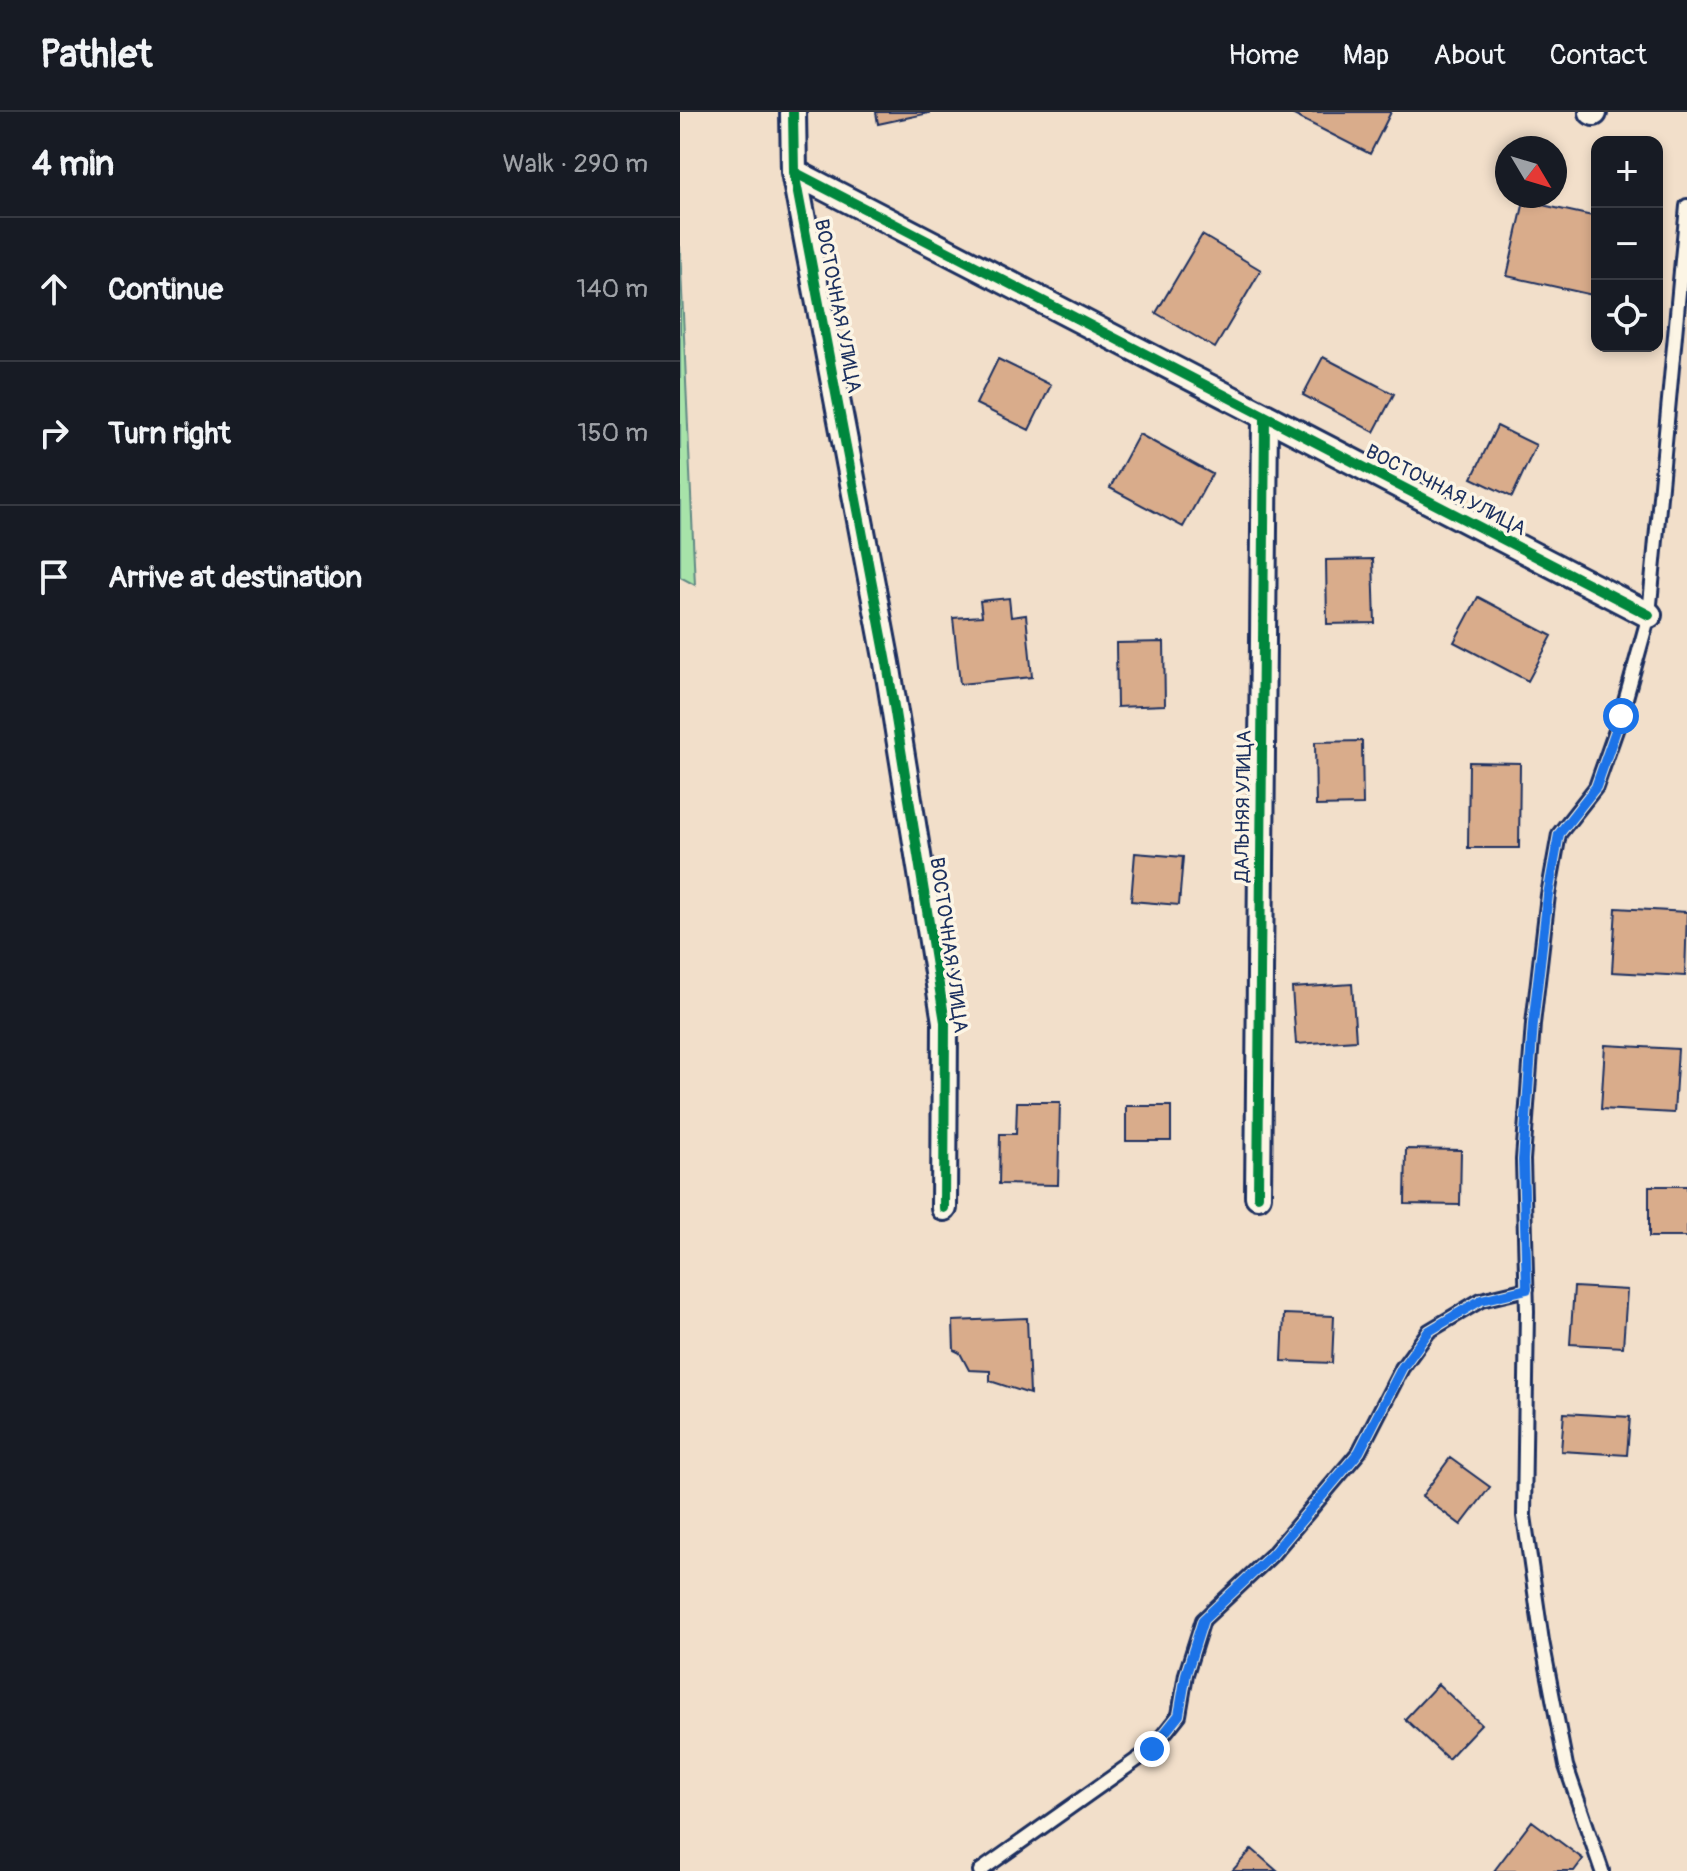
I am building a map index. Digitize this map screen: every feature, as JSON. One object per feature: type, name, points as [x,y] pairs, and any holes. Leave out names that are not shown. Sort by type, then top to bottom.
[{"type":"street","points":[[793,112],[794,172]]},
{"type":"street","name":"ВОСТОЧНАЯ УЛИЦА","points":[[794,172],[1649,615]]},
{"type":"street","name":"ВОСТОЧНАЯ УЛИЦА","points":[[794,172],[887,663],[945,1022],[944,1208]]},
{"type":"street","name":"ДАЛЬНЯЯ УЛИЦА","points":[[1258,1196],[1265,417]]},
{"type":"lane","points":[[1602,1871],[1566,1766],[1542,1641],[1524,1516],[1527,1289],[1523,1160],[1530,1054],[1548,895],[1559,834],[1596,787],[1621,716],[1649,615],[1687,206]]},
{"type":"lane","points":[[980,1871],[1152,1749],[1179,1715],[1186,1674],[1203,1620],[1272,1555],[1359,1452],[1402,1368],[1429,1331],[1481,1300],[1527,1289]]},
{"type":"green space","points":[[680,246],[695,585],[680,577]]},
{"type":"building","points":[[876,112],[929,112],[929,113],[878,124]]},
{"type":"building","points":[[1288,112],[1391,112],[1370,154]]},
{"type":"building","points":[[1522,208],[1556,208],[1591,216],[1591,295],[1507,276]]},
{"type":"building","points":[[1202,235],[1261,270],[1215,348],[1156,313]]},
{"type":"building","points":[[1323,357],[1394,394],[1374,432],[1303,395]]},
{"type":"building","points":[[998,359],[1051,385],[1029,430],[976,404]]},
{"type":"building","points":[[1497,426],[1536,445],[1512,497],[1472,478]]},
{"type":"building","points":[[1139,434],[1212,474],[1183,527],[1110,488]]},
{"type":"building","points":[[1373,559],[1375,623],[1327,624],[1326,560]]},
{"type":"building","points":[[1478,597],[1552,636],[1528,681],[1454,642]]},
{"type":"building","points":[[1009,598],[1011,617],[1026,615],[1032,677],[960,684],[953,618],[982,616],[980,601]]},
{"type":"building","points":[[1164,642],[1165,705],[1117,707],[1116,643]]},
{"type":"building","points":[[1362,741],[1363,805],[1316,806],[1315,742]]},
{"type":"building","points":[[1469,762],[1520,763],[1519,848],[1468,848]]},
{"type":"building","points":[[1135,853],[1183,857],[1179,905],[1131,901]]},
{"type":"building","points":[[1616,908],[1687,912],[1685,976],[1612,972]]},
{"type":"building","points":[[1352,984],[1356,1040],[1296,1044],[1292,988]]},
{"type":"building","points":[[1605,1045],[1678,1049],[1674,1113],[1601,1109]]},
{"type":"building","points":[[1017,1102],[1060,1102],[1058,1185],[999,1184],[1000,1134],[1016,1134]]},
{"type":"building","points":[[1126,1106],[1171,1106],[1171,1141],[1126,1141]]},
{"type":"building","points":[[1406,1149],[1461,1150],[1460,1205],[1405,1204]]},
{"type":"building","points":[[1649,1186],[1687,1186],[1687,1237],[1649,1237]]},
{"type":"building","points":[[1574,1287],[1627,1290],[1623,1347],[1570,1344]]},
{"type":"building","points":[[1284,1314],[1334,1316],[1332,1363],[1282,1361]]},
{"type":"building","points":[[1027,1318],[1030,1394],[990,1381],[990,1371],[969,1370],[960,1353],[954,1350],[953,1321]]},
{"type":"building","points":[[1564,1413],[1630,1417],[1627,1455],[1561,1451]]},
{"type":"building","points":[[1450,1458],[1490,1487],[1461,1525],[1422,1496]]},
{"type":"building","points":[[1438,1684],[1481,1724],[1448,1759],[1405,1719]]},
{"type":"building","points":[[1532,1821],[1583,1859],[1574,1871],[1494,1871]]},
{"type":"building","points":[[1252,1849],[1277,1871],[1232,1871]]},
{"type":"cycle path","points":[[793,112],[794,172],[887,663],[945,1022],[944,1208]]},
{"type":"cycle path","points":[[794,172],[1649,615]]},
{"type":"cycle path","points":[[1258,1196],[1265,417]]},
{"type":"route","points":[[1152,1749],[1179,1715],[1186,1674],[1203,1620],[1272,1555],[1359,1452],[1402,1368],[1429,1331],[1481,1300],[1527,1289],[1523,1160],[1533,1024],[1548,895],[1559,834],[1596,787],[1621,716]]}]
